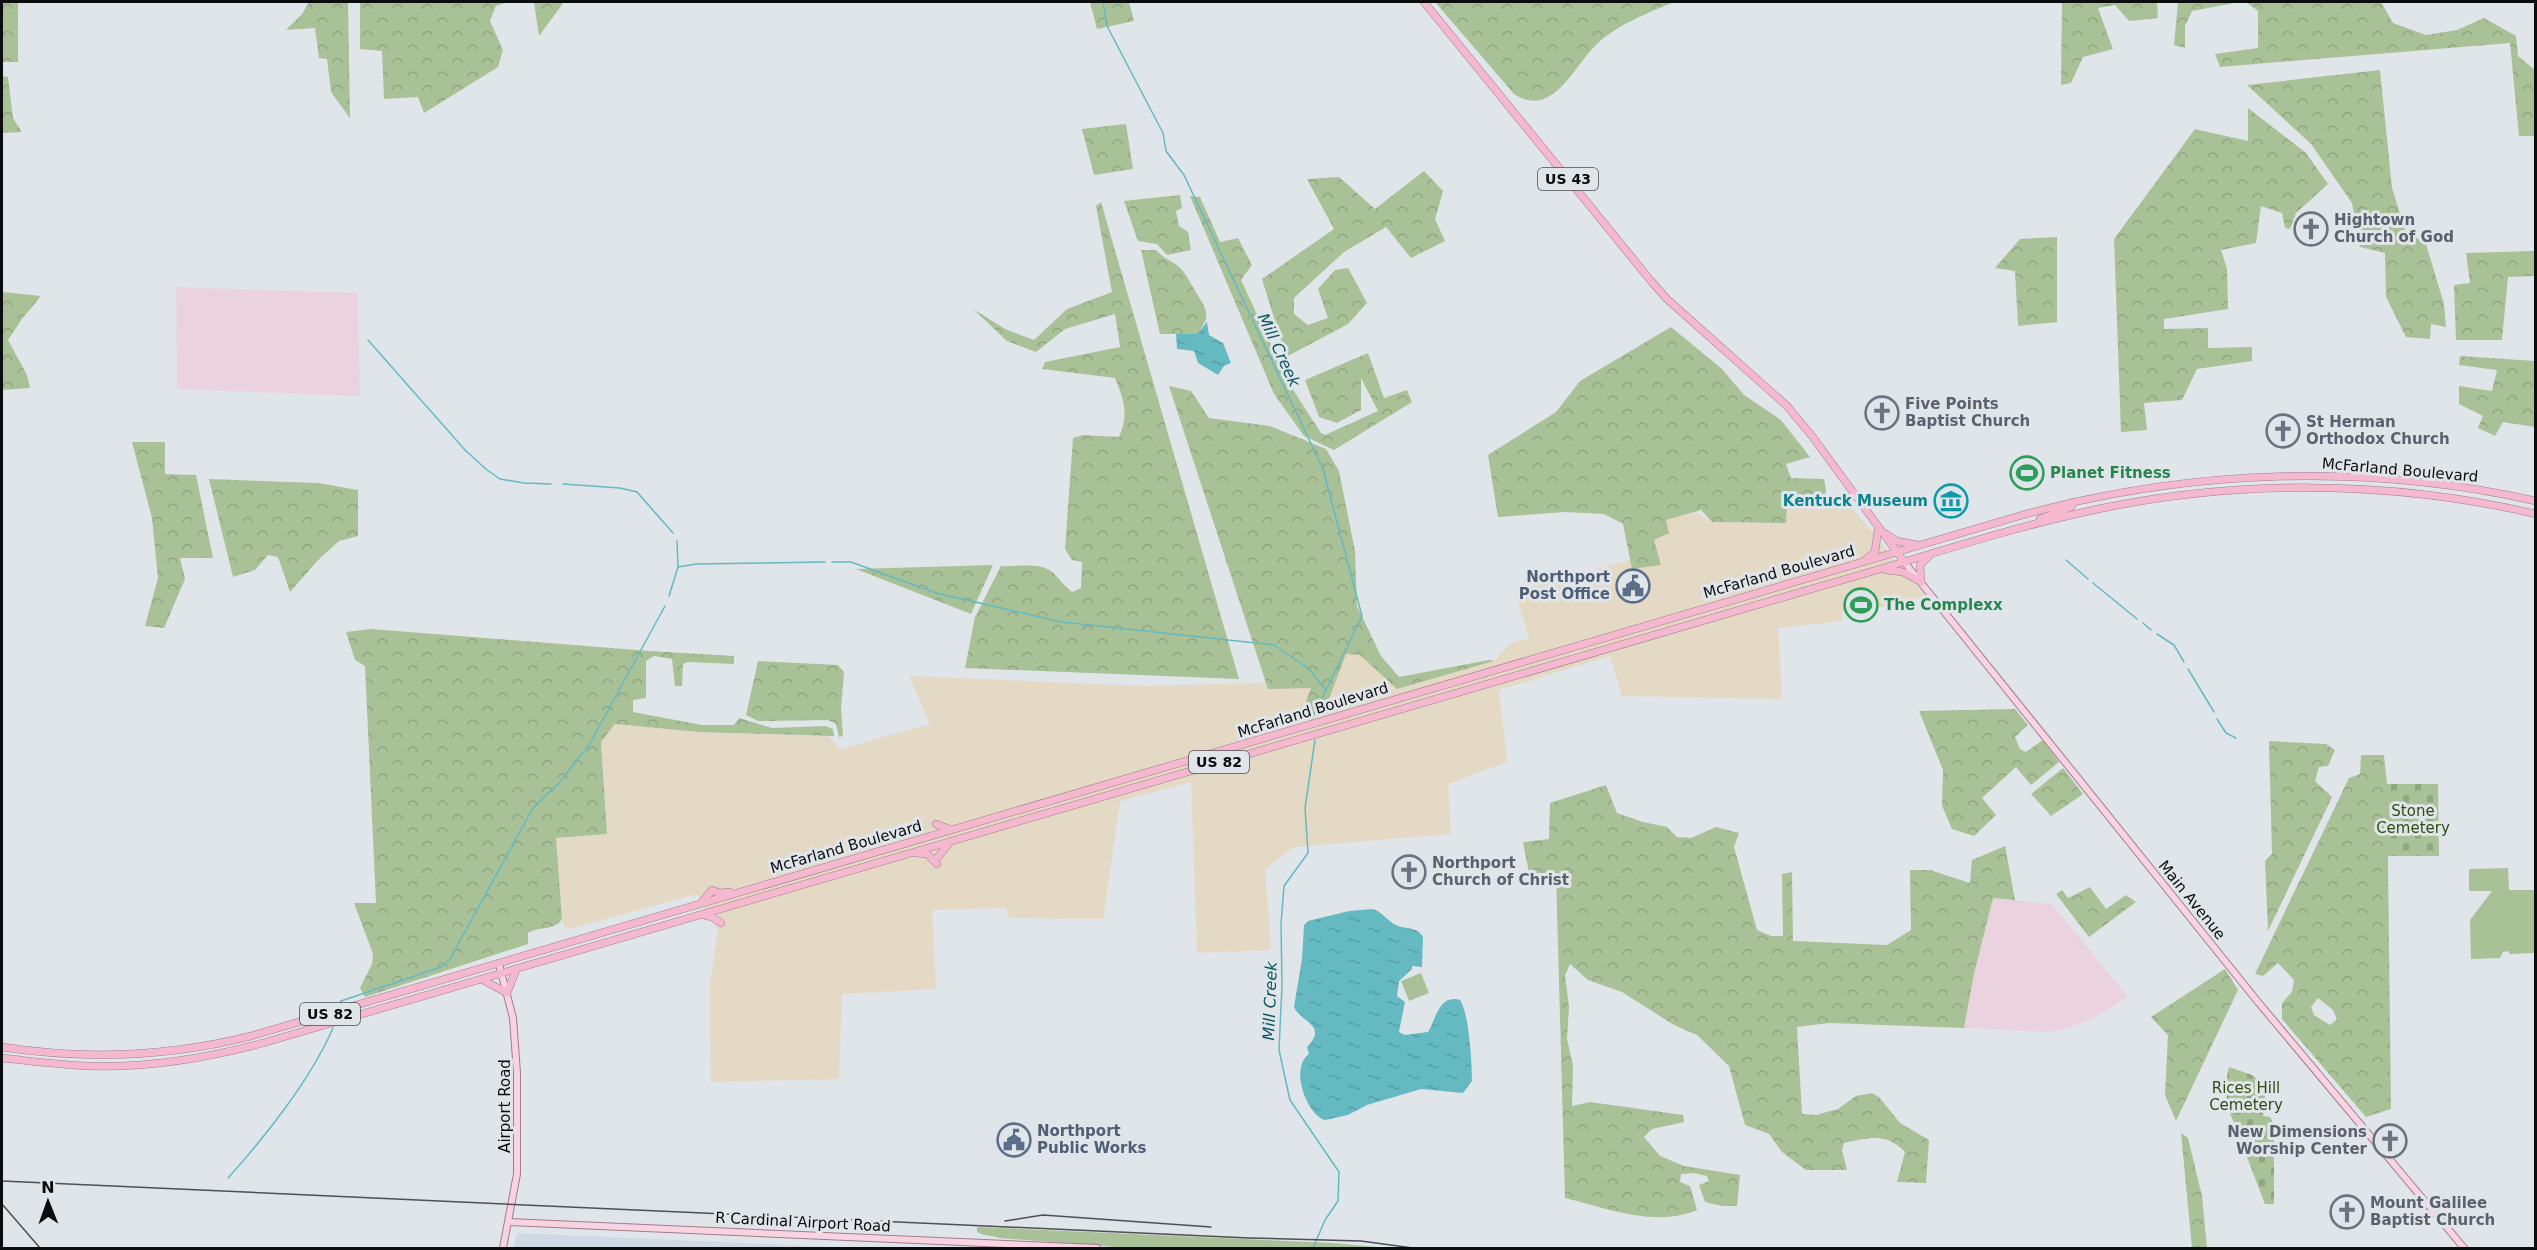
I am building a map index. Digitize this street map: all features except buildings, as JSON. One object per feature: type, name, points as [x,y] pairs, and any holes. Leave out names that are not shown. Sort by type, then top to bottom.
[{"type":"highway","name":"US 43","points":[[1424,2],[1651,281],[1689,319],[1752,373],[1801,423],[1905,563]]},
{"type":"highway","name":"McFarland Boulevard","points":[[2,1047],[96,1056],[148,1054],[204,1047],[279,1029],[1864,561],[2073,502],[2132,490],[2205,481],[2318,475],[2424,482],[2470,488],[2535,501]]},
{"type":"highway","name":"McFarland Boulevard","points":[[2,1058],[89,1066],[151,1063],[194,1058],[263,1043],[1929,555],[2096,509],[2219,492],[2277,488],[2391,491],[2453,498],[2535,514]]},
{"type":"highway","points":[[2037,524],[2041,518],[2071,507],[2073,502]]},
{"type":"highway","name":"US 43","points":[[1878,529],[1897,541],[1921,545]]},
{"type":"highway","points":[[1864,561],[1875,552],[1878,529]]},
{"type":"highway","points":[[1922,582],[1920,565],[1929,555]]},
{"type":"highway","points":[[1881,569],[1903,572],[1922,582]]},
{"type":"highway","points":[[1036,816],[1036,811],[1041,804]]},
{"type":"highway","points":[[1016,822],[1024,817],[1028,808]]},
{"type":"highway","points":[[936,824],[952,830]]},
{"type":"highway","points":[[910,853],[927,854],[937,861],[951,841]]},
{"type":"highway","points":[[701,914],[721,923]]},
{"type":"highway","points":[[483,980],[507,993],[516,970]]},
{"type":"main road","name":"Main Avenue","points":[[1905,563],[2258,1002],[2464,1248]]},
{"type":"main road","name":"Airport Road","points":[[499,964],[515,1033],[518,1090],[517,1174],[503,1248]]},
{"type":"main road","name":"R Cardinal Airport Road","points":[[508,1222],[1097,1248]]},
{"type":"shaded area","points":[[176,287],[358,293],[360,396],[177,389]]},
{"type":"shaded area","points":[[1787,506],[1851,507],[1928,599],[1917,597],[1916,609],[1882,607],[1842,613],[1842,621],[1778,628],[1782,699],[1622,696],[1610,656],[1499,690],[1507,762],[1448,784],[1451,834],[1294,847],[1265,869],[1271,950],[1197,953],[1191,782],[1120,801],[1103,919],[1008,918],[1006,908],[932,910],[936,989],[842,994],[839,1079],[711,1082],[710,984],[718,930],[697,894],[566,930],[562,919],[556,838],[607,834],[601,742],[615,724],[699,732],[828,736],[840,749],[930,724],[909,676],[1145,686],[1328,681],[1345,651],[1366,652],[1397,689],[1494,661],[1511,643],[1529,638],[1515,592],[1633,559],[1665,520],[1696,512],[1712,522],[1786,523]]},
{"type":"shaded area","points":[[1993,898],[2052,904],[2128,997],[2092,1019],[2068,1028],[2047,1032],[1964,1028],[1974,974]]},
{"type":"shaded area","points":[[517,1233],[811,1246],[870,1248],[514,1248]]},
{"type":"green space","points":[[2,2],[18,2],[18,62],[2,62]]},
{"type":"green space","points":[[309,2],[348,2],[350,118],[331,92],[327,59],[319,58],[315,28],[286,30],[302,14]]},
{"type":"green space","points":[[360,2],[507,2],[496,6],[490,21],[503,50],[498,67],[424,113],[418,97],[384,99],[382,51],[360,49]]},
{"type":"green space","points":[[534,2],[564,2],[539,36]]},
{"type":"green space","points":[[1090,2],[1129,2],[1134,21],[1097,29]]},
{"type":"green space","points":[[1435,2],[1674,2],[1613,31],[1587,54],[1561,87],[1540,100],[1528,100],[1514,94]]},
{"type":"green space","points":[[2062,2],[2157,2],[2158,18],[2129,21],[2115,5],[2098,8],[2113,49],[2083,57],[2071,83],[2061,85]]},
{"type":"green space","points":[[2178,2],[2240,2],[2192,11],[2185,26],[2185,48],[2174,45]]},
{"type":"green space","points":[[2246,2],[2381,2],[2393,23],[2426,35],[2457,30],[2484,18],[2516,36],[2518,56],[2535,70],[2535,136],[2519,136],[2510,43],[2220,67],[2215,54],[2258,48],[2258,11]]},
{"type":"green space","points":[[2380,70],[2392,188],[2405,230],[2426,244],[2444,304],[2446,327],[2431,324],[2430,339],[2406,337],[2386,297],[2385,253],[2360,247],[2352,203],[2311,144],[2247,85]]},
{"type":"green space","points":[[2,76],[8,77],[13,118],[22,132],[2,133]]},
{"type":"green space","points":[[2248,108],[2306,153],[2328,184],[2296,213],[2290,229],[2285,228],[2282,213],[2261,206],[2256,243],[2221,250],[2227,269],[2228,309],[2164,319],[2164,329],[2208,328],[2208,348],[2252,347],[2252,361],[2197,369],[2182,400],[2144,403],[2147,430],[2121,432],[2114,239],[2195,129],[2248,141]]},
{"type":"green space","points":[[1126,124],[1133,169],[1094,175],[1082,129]]},
{"type":"green space","points":[[1424,171],[1443,191],[1435,219],[1445,241],[1411,258],[1386,227],[1344,252],[1294,298],[1294,314],[1308,325],[1328,318],[1318,289],[1335,270],[1348,268],[1367,303],[1348,324],[1286,357],[1262,279],[1334,229],[1307,179],[1339,177],[1375,209]]},
{"type":"green space","points":[[1180,195],[1182,208],[1176,211],[1179,226],[1188,232],[1191,250],[1167,255],[1157,244],[1138,241],[1124,201]]},
{"type":"green space","points":[[1190,196],[1200,197],[1220,242],[1238,238],[1252,265],[1241,280],[1290,385],[1321,433],[1325,435],[1378,411],[1361,378],[1361,410],[1337,423],[1319,417],[1305,380],[1368,353],[1384,398],[1407,390],[1412,402],[1334,450],[1304,436],[1274,394]]},
{"type":"green space","points":[[1101,202],[1239,679],[965,668],[975,617],[1001,566],[1026,565],[1046,568],[1072,592],[1081,588],[1082,562],[1072,560],[1065,549],[1073,438],[1083,435],[1119,437],[1125,414],[1115,378],[1042,369],[1045,362],[1120,347],[1115,314],[1065,329],[1036,352],[1007,341],[973,309],[1005,329],[1034,340],[1067,309],[1112,292],[1096,206]]},
{"type":"green space","points":[[2057,237],[2057,322],[2018,326],[2015,271],[1995,268],[2020,239]]},
{"type":"green space","points":[[1141,250],[1156,250],[1185,274],[1206,312],[1205,321],[1197,334],[1160,334]]},
{"type":"green space","points":[[2535,251],[2535,276],[2508,277],[2502,340],[2456,340],[2454,285],[2470,283],[2466,253]]},
{"type":"green space","points":[[2,292],[41,296],[8,340],[27,375],[30,388],[2,390]]},
{"type":"green space","points":[[1671,327],[1722,369],[1744,395],[1781,420],[1810,457],[1786,464],[1791,478],[1824,479],[1826,491],[1821,505],[1787,506],[1786,523],[1712,522],[1701,510],[1666,520],[1669,533],[1654,540],[1661,565],[1632,569],[1623,524],[1604,514],[1565,512],[1498,517],[1488,455],[1556,412],[1580,381]]},
{"type":"green space","points":[[2460,356],[2535,361],[2535,427],[2503,422],[2495,436],[2478,428],[2483,416],[2459,404],[2459,386],[2492,391],[2497,370],[2459,365]]},
{"type":"green space","points":[[1169,386],[1191,391],[1209,418],[1270,426],[1326,449],[1339,471],[1355,551],[1357,606],[1381,656],[1399,677],[1489,660],[1494,661],[1397,689],[1360,655],[1346,654],[1324,712],[1300,718],[1311,688],[1268,689]]},
{"type":"green space","points":[[132,442],[165,442],[165,474],[196,475],[213,558],[180,558],[185,579],[164,628],[145,626],[158,578],[152,518]]},
{"type":"green space","points":[[209,479],[318,483],[358,490],[358,536],[339,541],[319,559],[290,592],[278,557],[268,555],[255,570],[233,577]]},
{"type":"green space","points":[[993,565],[971,614],[856,569]]},
{"type":"green space","points":[[371,629],[734,656],[734,664],[688,662],[683,664],[682,686],[675,686],[672,659],[654,656],[646,661],[646,698],[633,700],[633,712],[702,725],[734,725],[739,718],[772,728],[825,726],[833,729],[834,736],[699,732],[615,724],[601,742],[607,834],[556,838],[562,919],[559,923],[528,933],[528,944],[365,997],[360,988],[372,964],[373,954],[354,903],[376,903],[365,666],[355,660],[346,632]]},
{"type":"green space","points":[[758,661],[838,665],[844,672],[841,709],[843,736],[839,737],[836,724],[828,720],[758,721],[746,715]]},
{"type":"green space","points":[[2015,709],[2028,725],[2015,737],[2020,749],[2026,752],[2043,740],[2059,762],[2031,785],[2016,767],[1982,798],[1996,815],[1974,836],[1952,829],[1942,806],[1943,770],[1919,711]]},
{"type":"green space","points":[[2269,741],[2326,744],[2335,750],[2328,766],[2319,767],[2315,781],[2332,797],[2268,931],[2265,861],[2272,854]]},
{"type":"green space","points":[[2361,755],[2384,755],[2387,784],[2391,1109],[2366,1117],[2282,1019],[2282,1003],[2292,992],[2294,980],[2278,963],[2263,976],[2255,974],[2349,778],[2360,774]],"holes":[[[2318,998],[2333,1010],[2337,1019],[2330,1025],[2314,1015],[2311,1007]]]},
{"type":"green space","points":[[2063,768],[2083,794],[2051,816],[2031,794]]},
{"type":"green space","name":"Stone Cemetery","points":[[2387,784],[2438,784],[2439,856],[2387,856]]},
{"type":"green space","points":[[1606,785],[1617,813],[1667,827],[1677,837],[1691,838],[1716,827],[1739,833],[1734,847],[1757,930],[1771,936],[1783,936],[1782,874],[1792,872],[1793,941],[1887,945],[1911,930],[1910,870],[1930,870],[1970,883],[1972,860],[2005,846],[2015,900],[1993,898],[1974,974],[1964,1028],[1829,1023],[1797,1027],[1802,1114],[1816,1115],[1838,1109],[1856,1096],[1872,1093],[1879,1097],[1900,1123],[1929,1140],[1926,1183],[1897,1182],[1905,1152],[1891,1141],[1876,1138],[1844,1143],[1842,1150],[1847,1170],[1806,1170],[1782,1152],[1769,1134],[1745,1125],[1729,1066],[1697,1035],[1674,1025],[1622,992],[1588,980],[1570,964],[1565,975],[1569,1007],[1567,1039],[1573,1066],[1572,1106],[1590,1102],[1683,1115],[1684,1122],[1652,1129],[1644,1137],[1660,1156],[1684,1166],[1740,1175],[1737,1206],[1722,1206],[1705,1202],[1699,1185],[1709,1181],[1707,1176],[1694,1173],[1681,1174],[1680,1182],[1690,1186],[1697,1210],[1681,1215],[1648,1217],[1565,1198],[1556,873],[1529,873],[1523,842],[1549,839],[1550,803]]},
{"type":"green space","points":[[2508,868],[2509,890],[2534,890],[2535,953],[2510,954],[2508,951],[2503,952],[2500,958],[2471,959],[2470,920],[2492,891],[2469,891],[2469,869]]},
{"type":"green space","points":[[2090,887],[2106,909],[2126,895],[2136,902],[2089,937],[2056,894],[2062,890],[2068,898]]},
{"type":"green space","points":[[2225,969],[2238,990],[2176,1121],[2165,1095],[2168,1035],[2151,1017]]},
{"type":"green space","points":[[1421,973],[1429,993],[1409,1001],[1401,981]]},
{"type":"green space","name":"Rices Hill Cemetery","points":[[2229,1067],[2252,1075],[2266,1086],[2263,1116],[2270,1117],[2274,1125],[2274,1204],[2265,1204],[2227,1105],[2226,1082]]},
{"type":"green space","points":[[2181,1133],[2188,1138],[2202,1196],[2207,1248],[2192,1248]]},
{"type":"green space","points":[[977,1227],[1332,1243],[1389,1248],[1128,1248],[999,1238],[977,1232]]},
{"type":"water","points":[[1207,322],[1209,335],[1223,343],[1231,363],[1224,366],[1218,375],[1198,363],[1194,351],[1177,349],[1176,334],[1197,334]]},
{"type":"water","points":[[1372,909],[1396,925],[1418,931],[1423,937],[1422,967],[1412,966],[1412,969],[1399,981],[1397,996],[1405,1002],[1399,1032],[1405,1035],[1428,1032],[1443,1004],[1453,999],[1460,1000],[1468,1027],[1472,1081],[1463,1093],[1421,1089],[1367,1105],[1348,1115],[1325,1120],[1312,1110],[1301,1080],[1303,1061],[1309,1054],[1307,1047],[1315,1034],[1311,1024],[1294,1007],[1302,959],[1304,925],[1308,921],[1349,911]]},
{"type":"waterway","name":"Mill Creek","points":[[1103,2],[1107,26],[1163,133],[1166,151],[1184,175],[1323,469],[1362,616],[1312,719]]},
{"type":"waterway","points":[[368,340],[465,450],[487,470],[500,479],[551,484]]},
{"type":"waterway","points":[[563,484],[620,488],[637,492],[673,533]]},
{"type":"waterway","points":[[669,596],[678,567],[677,541]]},
{"type":"waterway","points":[[2066,560],[2088,579]]},
{"type":"waterway","points":[[678,567],[696,564],[825,562]]},
{"type":"waterway","points":[[832,562],[851,562],[936,593],[1062,622],[1274,645],[1309,669],[1326,690]]},
{"type":"waterway","points":[[2093,583],[2137,619]]},
{"type":"waterway","points":[[338,1006],[341,1001],[441,967],[450,959],[533,808],[559,783],[589,745],[665,606]]},
{"type":"waterway","points":[[2143,623],[2151,630]]},
{"type":"waterway","points":[[2157,634],[2174,645],[2184,662]]},
{"type":"waterway","points":[[2188,669],[2214,712]]},
{"type":"waterway","points":[[2217,719],[2226,733],[2236,738]]},
{"type":"waterway","name":"Mill Creek","points":[[1313,1248],[1325,1220],[1338,1201],[1339,1172],[1290,1100],[1279,1050],[1282,985],[1281,924],[1284,886],[1308,853],[1305,808],[1315,740]]},
{"type":"waterway","points":[[228,1178],[286,1107],[313,1067],[333,1028]]},
{"type":"railway","points":[[2,1181],[1249,1238],[1361,1241],[1413,1248]]},
{"type":"railway","points":[[2,1204],[40,1248]]},
{"type":"railway","points":[[1005,1221],[1043,1215],[1211,1227]]},
{"type":"place","name":"Hightown Church of God","points":[[2311,229]]},
{"type":"place","name":"Five Points Baptist Church","points":[[1882,413]]},
{"type":"place","name":"St Herman Orthodox Church","points":[[2283,431]]},
{"type":"place","name":"Planet Fitness","points":[[2027,473]]},
{"type":"place","name":"Kentuck Museum","points":[[1951,501]]},
{"type":"place","name":"Northport Post Office","points":[[1633,586]]},
{"type":"place","name":"The Complexx","points":[[1861,605]]},
{"type":"place","name":"Northport Church of Christ","points":[[1409,872]]},
{"type":"place","name":"Northport Public Works","points":[[1014,1140]]},
{"type":"place","name":"New Dimensions Worship Center","points":[[2390,1141]]},
{"type":"place","name":"Mount Galilee Baptist Church","points":[[2347,1212]]}]
